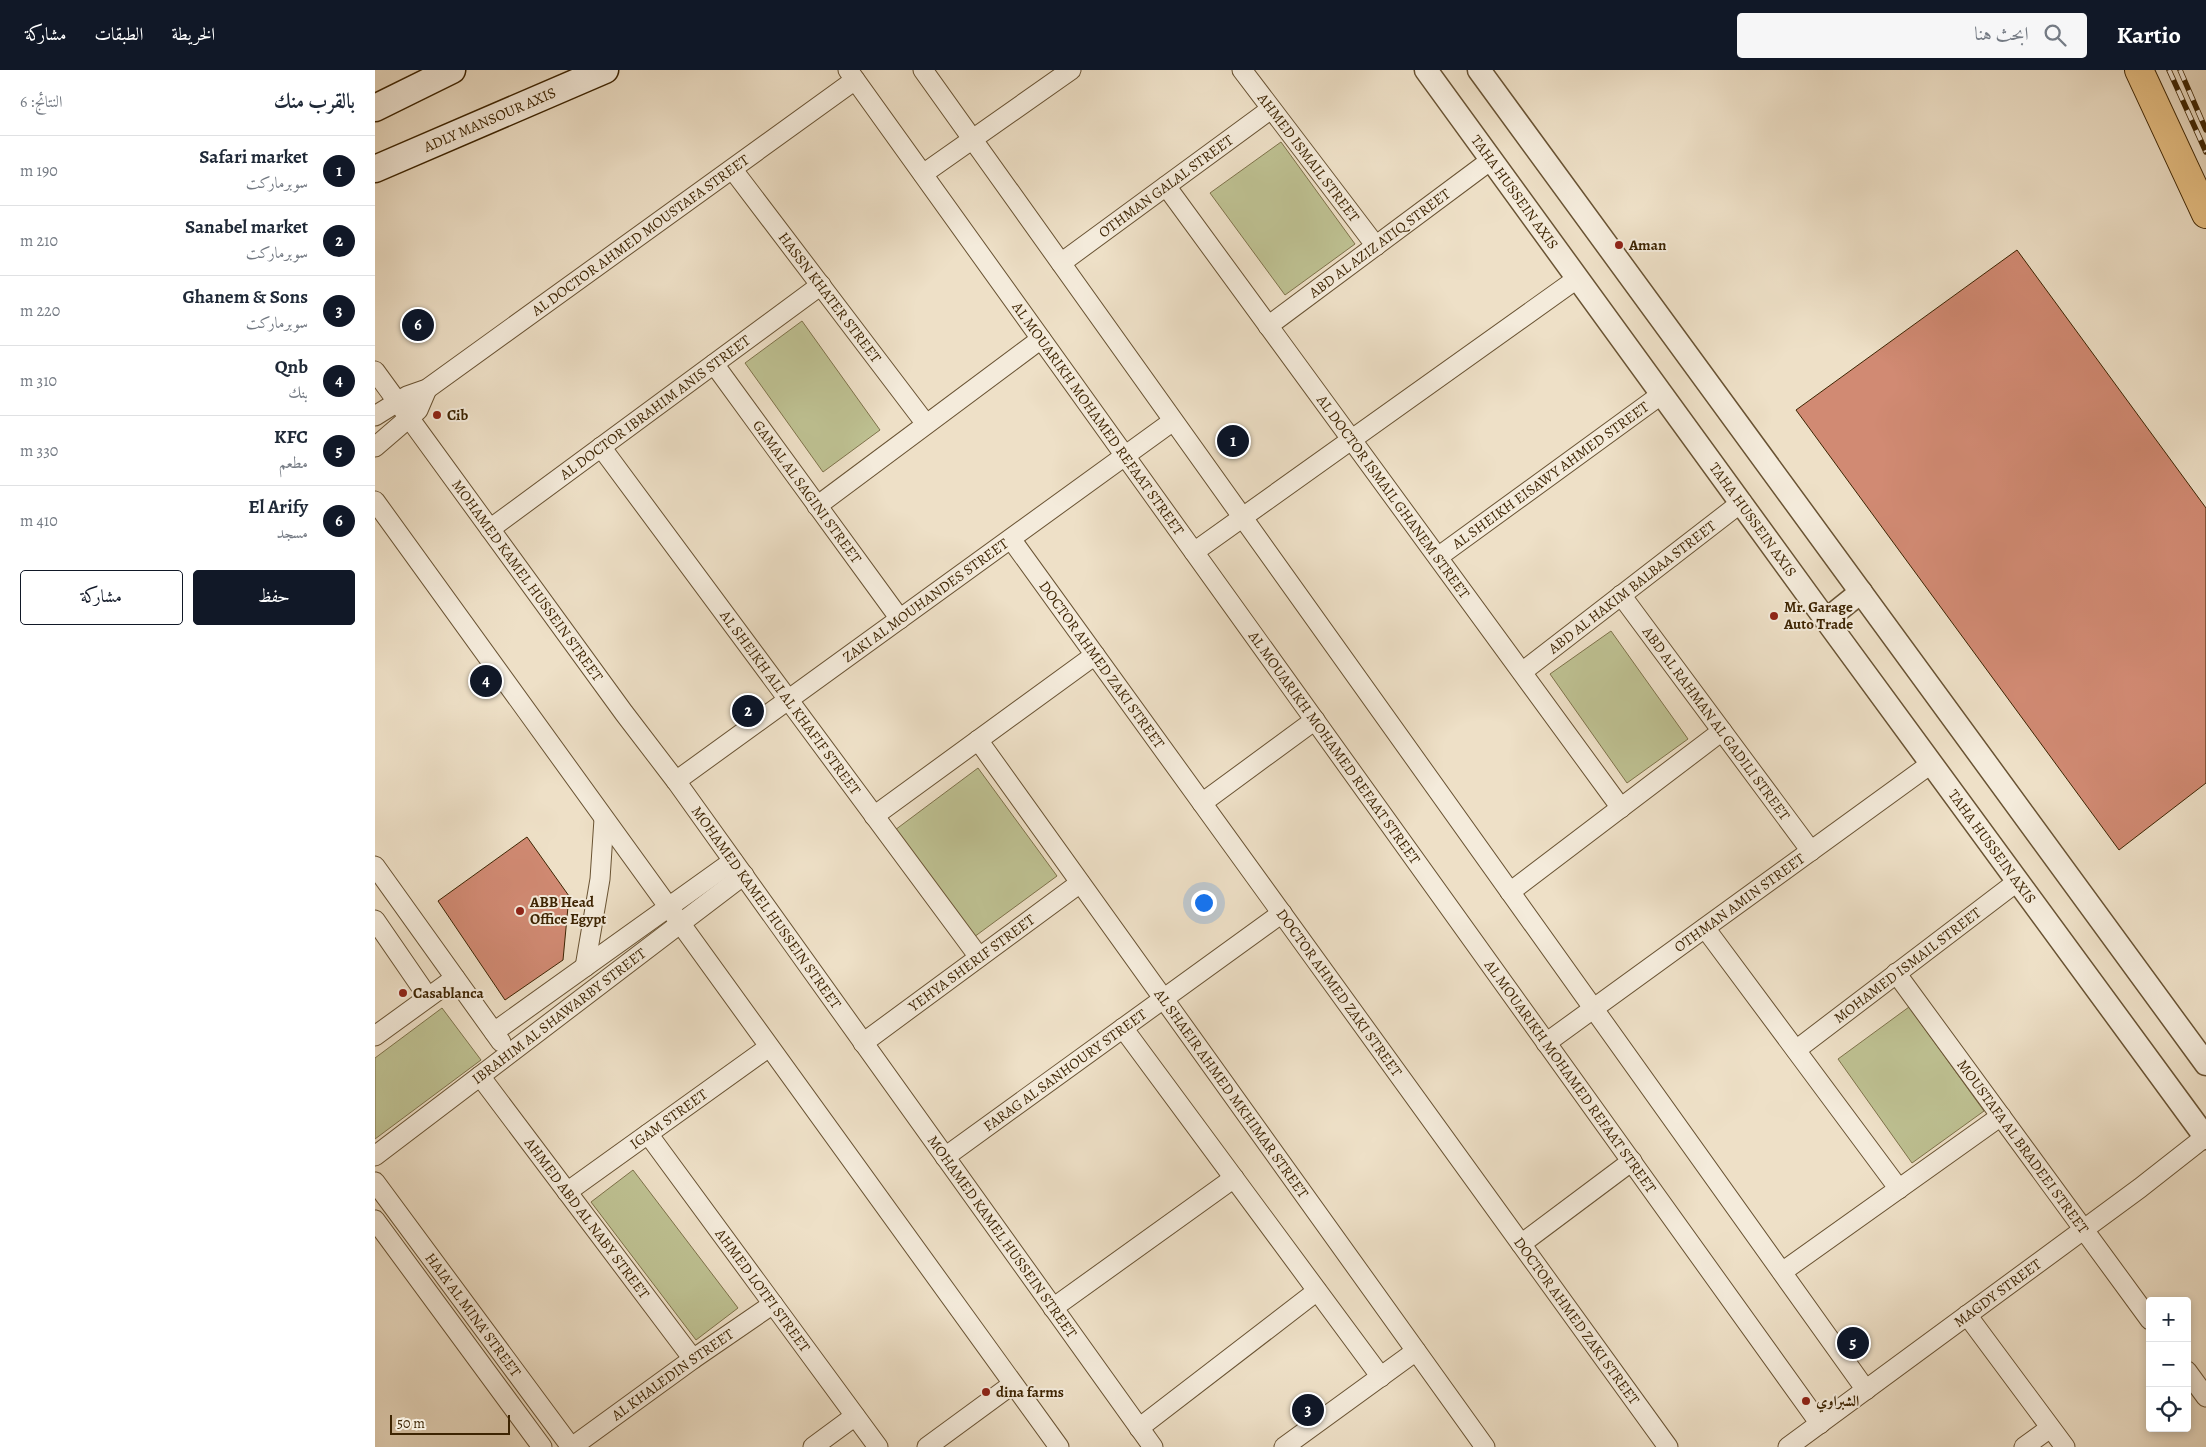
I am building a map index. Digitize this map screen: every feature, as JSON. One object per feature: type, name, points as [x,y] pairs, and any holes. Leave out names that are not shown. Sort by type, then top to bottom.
[{"type":"main road","points":[[375,108],[452,70]]},
{"type":"main road","name":"ADLY MANSOUR AXIS","points":[[375,169],[605,70]]},
{"type":"main road","points":[[2139,70],[2206,214]]},
{"type":"street","points":[[923,70],[1866,1390]]},
{"type":"street","points":[[923,174],[1071,70]]},
{"type":"street","name":"AHMED ISMAIL STREET","points":[[1242,70],[1376,246]]},
{"type":"street","name":"TAHA HUSSEIN AXIS","points":[[1425,70],[1742,502],[1825,620],[2206,1138]]},
{"type":"street","points":[[1479,70],[2206,1064]]},
{"type":"street","name":"AL DOCTOR AHMED MOUSTAFA STREET","points":[[375,416],[413,393],[427,390],[733,170],[852,75]]},
{"type":"street","name":"AL MOUARIKH MOHAMED REFAAT STREET","points":[[852,75],[1820,1424]]},
{"type":"street","name":"OTHMAN GALAL STREET","points":[[1061,263],[1271,109]]},
{"type":"street","name":"ABD AL AZIZ ATIQ STREET","points":[[1269,326],[1491,160]]},
{"type":"street","name":"HASSN KHATER STREET","points":[[733,170],[927,424]]},
{"type":"street","name":"AL DOCTOR ISMAIL GHANEM STREET","points":[[1166,186],[1621,808]]},
{"type":"street","points":[[1194,552],[1577,278]]},
{"type":"street","name":"AL DOCTOR IBRAHIM ANIS STREET","points":[[489,529],[821,285]]},
{"type":"street","points":[[817,506],[1041,339]]},
{"type":"street","name":"GAMAL AL SAGINI STREET","points":[[713,364],[900,619]]},
{"type":"street","name":"MOHAMED KAMEL HUSSEIN STREET","points":[[375,371],[489,529],[676,781],[1153,1447]]},
{"type":"street","name":"AL DOCTOR AHMED MOUSTAFA STREET","points":[[375,447],[409,420],[422,404],[427,390]]},
{"type":"street","name":"AL SHEIKH EISAWY AHMED STREET","points":[[1437,557],[1663,394]]},
{"type":"street","name":"ZAKI AL MOUHANDES STREET","points":[[676,781],[1173,421]]},
{"type":"street","name":"AL SHEIKH ALI AL KHAFIF STREET","points":[[601,447],[979,957]]},
{"type":"street","points":[[375,501],[1059,1447]]},
{"type":"street","name":"ABD AL HAKIM BALBAA STREET","points":[[1522,672],[1742,502]]},
{"type":"street","name":"DOCTOR AHMED ZAKI STREET","points":[[1011,539],[1668,1447]]},
{"type":"street","points":[[1825,620],[1861,592]]},
{"type":"street","name":"ABD AL RAHMAN AL GADILI STREET","points":[[1621,595],[1811,851]]},
{"type":"street","points":[[874,816],[1095,655]]},
{"type":"street","points":[[1202,803],[1315,720]]},
{"type":"street","points":[[1510,892],[1722,731]]},
{"type":"street","name":"AL SHAEIR AHMED MKHIMAR STREET","points":[[978,740],[1485,1447]]},
{"type":"street","name":"OTHMAN AMIN STREET","points":[[1546,1043],[1932,763]]},
{"type":"street","points":[[585,967],[600,879],[604,819]]},
{"type":"street","points":[[375,866],[509,1054]]},
{"type":"street","name":"IBRAHIM AL SHAWARBY STREET","points":[[494,1032],[668,907],[738,868]]},
{"type":"street","name":"IBRAHIM AL SHAWARBY STREET","points":[[375,1156],[680,924],[738,868]]},
{"type":"street","name":"MOHAMED ISMAIL STREET","points":[[1796,1050],[2018,880]]},
{"type":"street","name":"YEHYA SHERIF STREET","points":[[863,1043],[1080,882]]},
{"type":"street","name":"FARAG AL SANHOURY STREET","points":[[945,1157],[1282,913]]},
{"type":"street","points":[[375,920],[428,997]]},
{"type":"street","points":[[1705,928],[1899,1189]]},
{"type":"street","name":"MOUSTAFA AL BRADEEI STREET","points":[[1896,973],[2146,1315]]},
{"type":"street","points":[[375,1036],[455,978]]},
{"type":"street","points":[[1123,1028],[1381,1377]]},
{"type":"street","name":"IGAM STREET","points":[[567,1192],[769,1047]]},
{"type":"street","name":"AHMED ABD AL NABY STREET","points":[[480,1076],[693,1359]]},
{"type":"street","points":[[1782,1272],[2001,1116]]},
{"type":"street","name":"AHMED LOTFI STREET","points":[[648,1134],[878,1447]]},
{"type":"street","name":"MAGDY STREET","points":[[1788,1447],[2206,1138]]},
{"type":"street","points":[[1521,1244],[1631,1161]]},
{"type":"street","points":[[1053,1308],[1233,1178]]},
{"type":"street","name":"HAIA' AL MINA' STREET","points":[[375,1182],[572,1447]]},
{"type":"street","name":"HAIA' AL MINA' STREET","points":[[375,1220],[543,1447]]},
{"type":"street","points":[[1139,1428],[1317,1291]]},
{"type":"street","name":"AL KHALEDIN STREET","points":[[572,1447],[693,1359],[773,1304]]},
{"type":"street","points":[[1967,1316],[2065,1447]]},
{"type":"street","points":[[1284,1447],[1416,1351]]},
{"type":"street","points":[[2191,1376],[2206,1397]]},
{"type":"street","points":[[927,1447],[1013,1384]]},
{"type":"street","points":[[813,1447],[855,1416]]},
{"type":"street","points":[[2024,1447],[2050,1428]]},
{"type":"green space","points":[[1281,142],[1355,244],[1285,295],[1210,193]]},
{"type":"green space","points":[[802,321],[880,430],[823,472],[745,363]]},
{"type":"green space","points":[[1611,631],[1688,739],[1627,783],[1550,674]]},
{"type":"green space","points":[[978,768],[1057,876],[974,937],[895,830]]},
{"type":"green space","points":[[1909,1007],[1984,1111],[1912,1163],[1838,1059]]},
{"type":"green space","points":[[442,1008],[481,1060],[375,1139],[375,1058]]},
{"type":"green space","points":[[633,1170],[738,1308],[696,1340],[591,1202]]},
{"type":"building","points":[[2017,250],[2206,508],[2206,783],[2119,850],[1796,410]]},
{"type":"building","points":[[527,837],[569,896],[563,960],[505,1000],[438,901]]},
{"type":"railway","points":[[2169,70],[2206,152]]},
{"type":"railway","points":[[2180,70],[2206,130]]},
{"type":"place","name":"Aman","points":[[1619,245]]},
{"type":"place","name":"El Arify","points":[[418,325]]},
{"type":"place","name":"Cib","points":[[437,415]]},
{"type":"place","name":"Safari market","points":[[1233,441]]},
{"type":"place","name":"Mr. Garage Auto Trade","points":[[1774,616]]},
{"type":"place","name":"Qnb","points":[[486,681]]},
{"type":"place","name":"Sanabel market","points":[[748,711]]},
{"type":"place","name":"ABB Head Office Egypt","points":[[520,911]]},
{"type":"place","name":"Casablanca","points":[[403,993]]},
{"type":"place","name":"KFC","points":[[1853,1343]]},
{"type":"place","name":"dina farms","points":[[986,1392]]},
{"type":"place","name":"الشبراوي","points":[[1806,1401]]},
{"type":"place","name":"Ghanem & Sons","points":[[1308,1410]]}]
